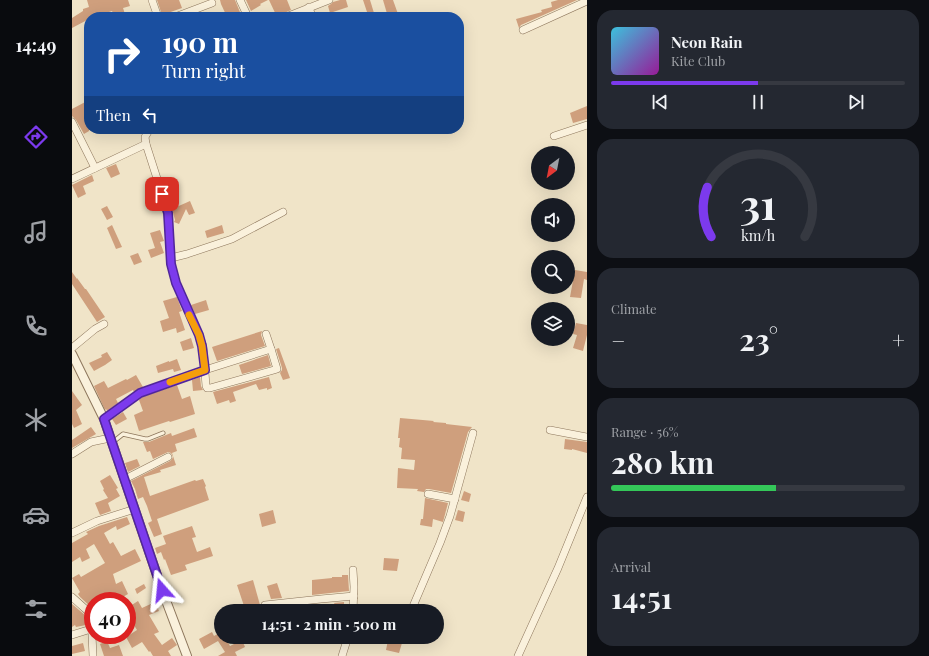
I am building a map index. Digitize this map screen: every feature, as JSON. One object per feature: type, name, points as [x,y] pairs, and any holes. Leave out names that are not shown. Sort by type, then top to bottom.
[{"type":"street","points":[[152,0],[156,12]]},
{"type":"street","points":[[240,0],[246,12]]},
{"type":"street","points":[[299,12],[329,0]]},
{"type":"street","points":[[523,30],[587,1]]},
{"type":"street","points":[[188,12],[212,3]]},
{"type":"street","points":[[309,8],[310,12]]},
{"type":"street","points":[[72,122],[95,168]]},
{"type":"street","points":[[554,136],[587,125]]},
{"type":"street","points":[[147,134],[146,144],[168,213],[171,258],[176,283],[199,335],[202,346],[207,388],[277,369],[266,334]]},
{"type":"street","points":[[72,179],[146,144]]},
{"type":"street","points":[[171,258],[232,239],[283,212]]},
{"type":"street","points":[[72,348],[95,329],[104,324]]},
{"type":"street","points":[[104,419],[140,393],[271,349]]},
{"type":"street","points":[[72,354],[74,363],[104,419],[162,590],[187,656]]},
{"type":"street","points":[[550,430],[587,437]]},
{"type":"street","points":[[414,604],[450,516],[473,433]]},
{"type":"street","points":[[72,454],[91,442],[111,441]]},
{"type":"street","points":[[125,479],[168,457]]},
{"type":"street","points":[[428,494],[455,499]]},
{"type":"street","points":[[518,656],[556,575],[587,497]]},
{"type":"street","points":[[72,534],[97,521],[135,509]]},
{"type":"street","points":[[353,570],[355,604]]},
{"type":"street","points":[[281,604],[354,596]]},
{"type":"street","points":[[72,597],[84,608]]},
{"type":"street","points":[[72,635],[84,631]]},
{"type":"street","points":[[92,644],[93,656]]},
{"type":"street","points":[[342,656],[346,644]]},
{"type":"lane","points":[[111,441],[123,434],[148,439],[163,433]]},
{"type":"building","points":[[87,0],[128,0],[130,6],[123,8],[124,12],[84,12],[84,22],[72,28],[72,18],[83,11],[83,9],[89,7]]},
{"type":"building","points":[[157,0],[179,0],[182,8],[171,12],[161,12]]},
{"type":"building","points":[[220,0],[235,0],[240,12],[225,12]]},
{"type":"building","points":[[246,0],[268,0],[251,11]]},
{"type":"building","points":[[269,0],[287,0],[291,10],[286,12],[275,12]]},
{"type":"building","points":[[346,0],[348,7],[330,12],[328,6],[333,2]]},
{"type":"building","points":[[363,0],[370,0],[374,12],[367,12]]},
{"type":"building","points":[[383,0],[393,0],[397,12],[387,12]]},
{"type":"building","points":[[558,0],[577,0],[521,25],[519,28],[516,19],[542,12],[541,10],[552,7],[551,2]]},
{"type":"building","points":[[84,103],[84,134],[72,116],[72,109]]},
{"type":"building","points":[[587,106],[587,119],[573,123],[570,113]]},
{"type":"building","points":[[116,164],[120,174],[111,178],[106,168]]},
{"type":"building","points":[[92,175],[94,181],[83,186],[86,194],[78,198],[72,185]]},
{"type":"building","points":[[190,201],[195,213],[189,215],[186,209],[179,224],[174,222],[175,220],[172,209]]},
{"type":"building","points":[[107,206],[113,217],[107,220],[101,209]]},
{"type":"building","points":[[112,225],[122,247],[116,249],[107,228]]},
{"type":"building","points":[[222,225],[224,233],[207,238],[205,231]]},
{"type":"building","points":[[160,230],[164,241],[160,242],[164,253],[151,258],[148,250],[155,248],[150,233]]},
{"type":"building","points":[[138,253],[142,262],[134,265],[130,256]]},
{"type":"building","points":[[575,270],[587,272],[587,280],[584,279],[581,298],[570,297],[571,294],[575,294]]},
{"type":"building","points":[[72,272],[86,289],[105,317],[97,322],[72,284]]},
{"type":"building","points":[[177,297],[182,311],[179,312],[185,330],[177,333],[176,328],[163,332],[160,321],[169,318],[163,301]]},
{"type":"building","points":[[206,300],[209,310],[195,314],[191,305]]},
{"type":"building","points":[[576,323],[587,325],[587,335],[583,351],[573,348],[575,346],[577,335],[575,334]]},
{"type":"building","points":[[262,331],[261,335],[265,346],[217,361],[212,347]]},
{"type":"building","points":[[191,338],[194,348],[183,351],[180,342]]},
{"type":"building","points":[[279,348],[290,378],[283,380],[280,373],[282,368],[276,349]]},
{"type":"building","points":[[107,352],[112,360],[94,371],[89,363],[102,357],[101,355]]},
{"type":"building","points":[[268,355],[271,366],[242,374],[239,365]]},
{"type":"building","points":[[177,359],[181,370],[174,372],[173,369],[158,373],[156,366]]},
{"type":"building","points":[[136,375],[143,387],[134,392],[133,390],[116,399],[118,403],[107,411],[106,409],[105,410],[94,386],[104,381],[108,388]]},
{"type":"building","points":[[200,377],[203,390],[193,391],[192,380]]},
{"type":"building","points":[[269,377],[272,388],[267,390],[267,388],[259,390],[256,384],[233,392],[236,401],[230,403],[229,400],[217,404],[213,392]]},
{"type":"building","points":[[177,385],[182,399],[190,396],[195,414],[139,431],[134,415],[143,411],[139,400],[142,397]]},
{"type":"building","points":[[72,391],[82,405],[76,410],[82,424],[74,428],[72,424]]},
{"type":"building","points":[[123,412],[127,419],[116,425],[112,419]]},
{"type":"building","points":[[400,418],[434,421],[433,422],[472,427],[468,432],[451,493],[429,489],[426,489],[424,492],[417,491],[418,489],[397,488],[398,468],[414,470],[415,460],[401,459],[402,448],[399,447],[400,438],[398,438]]},
{"type":"building","points":[[91,427],[96,434],[72,448],[72,440]]},
{"type":"building","points":[[194,428],[197,437],[175,444],[177,451],[172,453],[176,465],[160,470],[161,472],[144,477],[150,496],[195,480],[203,479],[209,500],[157,519],[162,534],[154,537],[148,523],[152,521],[147,506],[143,497],[138,499],[131,481],[170,461],[173,457],[171,453],[168,452],[153,459],[150,451],[147,452],[143,442],[149,442],[171,433],[172,436]]},
{"type":"building","points":[[565,439],[587,442],[587,453],[572,449],[564,449]]},
{"type":"building","points":[[137,459],[140,466],[128,472],[125,463]]},
{"type":"building","points":[[110,475],[118,488],[116,489],[120,496],[108,503],[111,511],[100,515],[95,503],[108,498],[100,481]]},
{"type":"building","points":[[464,491],[471,494],[469,502],[461,500]]},
{"type":"building","points":[[425,498],[448,503],[443,522],[433,519],[432,527],[420,525],[421,519],[423,519]]},
{"type":"building","points":[[273,510],[276,523],[262,527],[259,514]]},
{"type":"building","points":[[458,510],[465,512],[463,522],[455,520]]},
{"type":"building","points":[[127,517],[130,524],[117,530],[116,526],[104,533],[110,544],[113,542],[121,556],[135,549],[141,561],[113,574],[116,584],[122,581],[127,592],[84,592],[84,601],[78,594],[80,592],[72,578],[79,574],[81,577],[105,563],[94,544],[86,549],[90,558],[82,562],[80,557],[72,562],[72,543],[88,534],[86,532]]},
{"type":"building","points":[[192,526],[196,537],[192,538],[197,552],[210,547],[213,556],[185,565],[187,570],[171,575],[161,552],[157,554],[155,548],[166,544],[163,536]]},
{"type":"building","points":[[384,558],[399,559],[397,571],[383,570]]},
{"type":"building","points":[[342,575],[348,575],[349,591],[312,595],[312,580],[342,577]]},
{"type":"building","points":[[253,580],[260,604],[243,604],[237,585]]},
{"type":"building","points":[[277,583],[282,598],[271,599],[267,586]]},
{"type":"building","points":[[144,584],[146,588],[137,594],[135,589]]},
{"type":"building","points":[[138,601],[142,608],[155,602],[159,611],[149,615],[159,632],[154,634],[162,645],[172,638],[177,645],[168,651],[171,656],[153,656],[142,642],[132,648],[130,644],[136,644],[136,602]]},
{"type":"building","points":[[344,602],[344,604],[334,604]]},
{"type":"building","points":[[72,604],[84,614],[84,625],[76,627],[75,625],[72,627]]},
{"type":"building","points":[[212,632],[214,636],[214,643],[204,649],[199,639]]},
{"type":"building","points":[[83,643],[85,651],[72,654],[72,646]]},
{"type":"building","points":[[100,644],[108,644],[110,648],[119,645],[123,656],[104,656]]},
{"type":"building","points":[[220,644],[229,644],[230,646],[234,644],[244,644],[245,647],[235,652],[237,656],[218,656],[225,652]]},
{"type":"building","points":[[387,644],[402,644],[399,653],[386,650]]},
{"type":"slow traffic","points":[[170,382],[205,370],[199,335],[189,315]]},
{"type":"route","points":[[162,194],[168,213],[171,264],[181,296],[199,335],[205,370],[140,393],[104,419],[162,590]]}]
